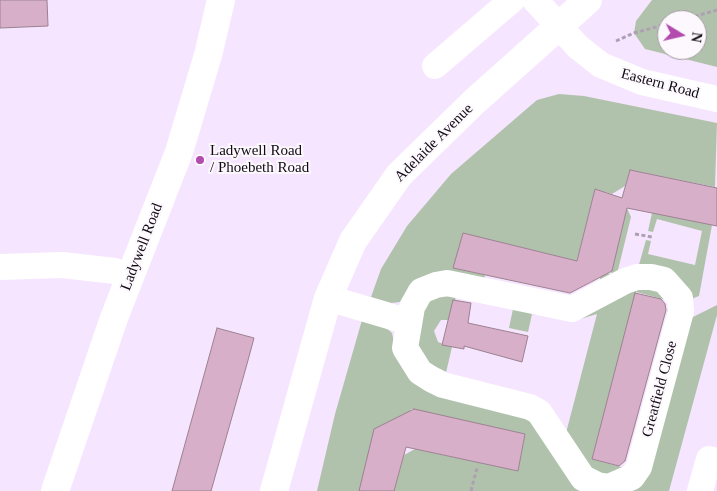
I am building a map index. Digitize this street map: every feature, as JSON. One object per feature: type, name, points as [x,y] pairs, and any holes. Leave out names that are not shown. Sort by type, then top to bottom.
[{"type":"main road","name":"Ladywell Road","points":[[55,491],[72,437],[130,276],[179,152],[208,55],[221,0]]},
{"type":"main road","name":"Adelaide Avenue","points":[[274,491],[328,298],[353,241],[399,175],[475,101],[588,0]]},
{"type":"street","points":[[435,66],[512,0]]},
{"type":"street","name":"Eastern Road","points":[[535,0],[558,28],[601,65],[642,82],[717,99]]},
{"type":"street","points":[[0,267],[62,265],[115,271],[130,276]]},
{"type":"street","name":"Greatfield Close","points":[[651,277],[664,280],[680,298],[681,311],[639,467],[632,477],[609,487],[597,486],[583,478],[539,412],[530,407],[443,385],[420,372],[405,348],[409,322],[412,307],[421,291],[447,283],[572,309],[626,281],[651,277]]},
{"type":"street","points":[[328,298],[409,322]]},
{"type":"street","points":[[700,491],[713,460]]},
{"type":"path","points":[[601,65],[615,42],[634,33],[657,27]]},
{"type":"path","points":[[635,234],[652,237]]},
{"type":"path","points":[[472,491],[477,468]]},
{"type":"green space","points":[[652,0],[717,0],[717,67],[689,60],[707,60],[707,10],[657,10],[657,52],[645,49],[634,33],[636,21]]},
{"type":"green space","points":[[559,94],[584,96],[717,123],[715,187],[630,170],[625,186],[612,194],[595,189],[577,261],[463,233],[454,268],[485,275],[484,281],[400,302],[391,303],[371,297],[381,269],[407,226],[451,174],[537,100]]},
{"type":"green space","points":[[627,208],[631,217],[616,278],[603,285],[600,279],[601,273],[611,274]]},
{"type":"green space","points":[[652,213],[712,225],[699,296],[691,299],[638,268],[646,240],[651,241],[648,254],[695,265],[702,231],[657,219],[653,232],[648,231]]},
{"type":"green space","points":[[650,285],[674,300],[665,321],[670,301],[636,292],[592,459],[632,470],[611,477],[593,470],[566,433],[597,314],[577,320],[532,314],[528,332],[509,328],[514,304]]},
{"type":"green space","points":[[456,296],[451,320],[441,320],[434,331],[438,342],[452,347],[445,377],[420,360],[413,330],[429,297]]},
{"type":"green space","points":[[717,305],[717,315],[669,491],[625,491],[691,318]]},
{"type":"green space","points":[[362,320],[384,326],[392,333],[397,357],[529,416],[591,491],[394,491],[404,455],[415,449],[518,471],[525,434],[411,409],[408,417],[359,491],[317,491],[335,414]]},
{"type":"building","points":[[0,0],[47,0],[48,26],[0,28]]},
{"type":"building","points":[[630,170],[717,188],[717,226],[627,208],[612,271],[570,293],[453,268],[463,233],[577,261],[595,189],[622,198]]},
{"type":"building","points":[[635,293],[661,299],[665,304],[666,310],[625,461],[619,466],[592,459]]},
{"type":"building","points":[[453,300],[471,303],[468,323],[528,336],[522,362],[464,346],[464,349],[442,345]]},
{"type":"building","points":[[217,328],[254,338],[247,364],[211,491],[172,491]]},
{"type":"building","points":[[414,409],[525,434],[518,471],[406,447],[394,491],[359,491],[374,429]]},
{"type":"place","name":"Ladywell Road / Phoebeth Road","points":[[200,160]]}]
